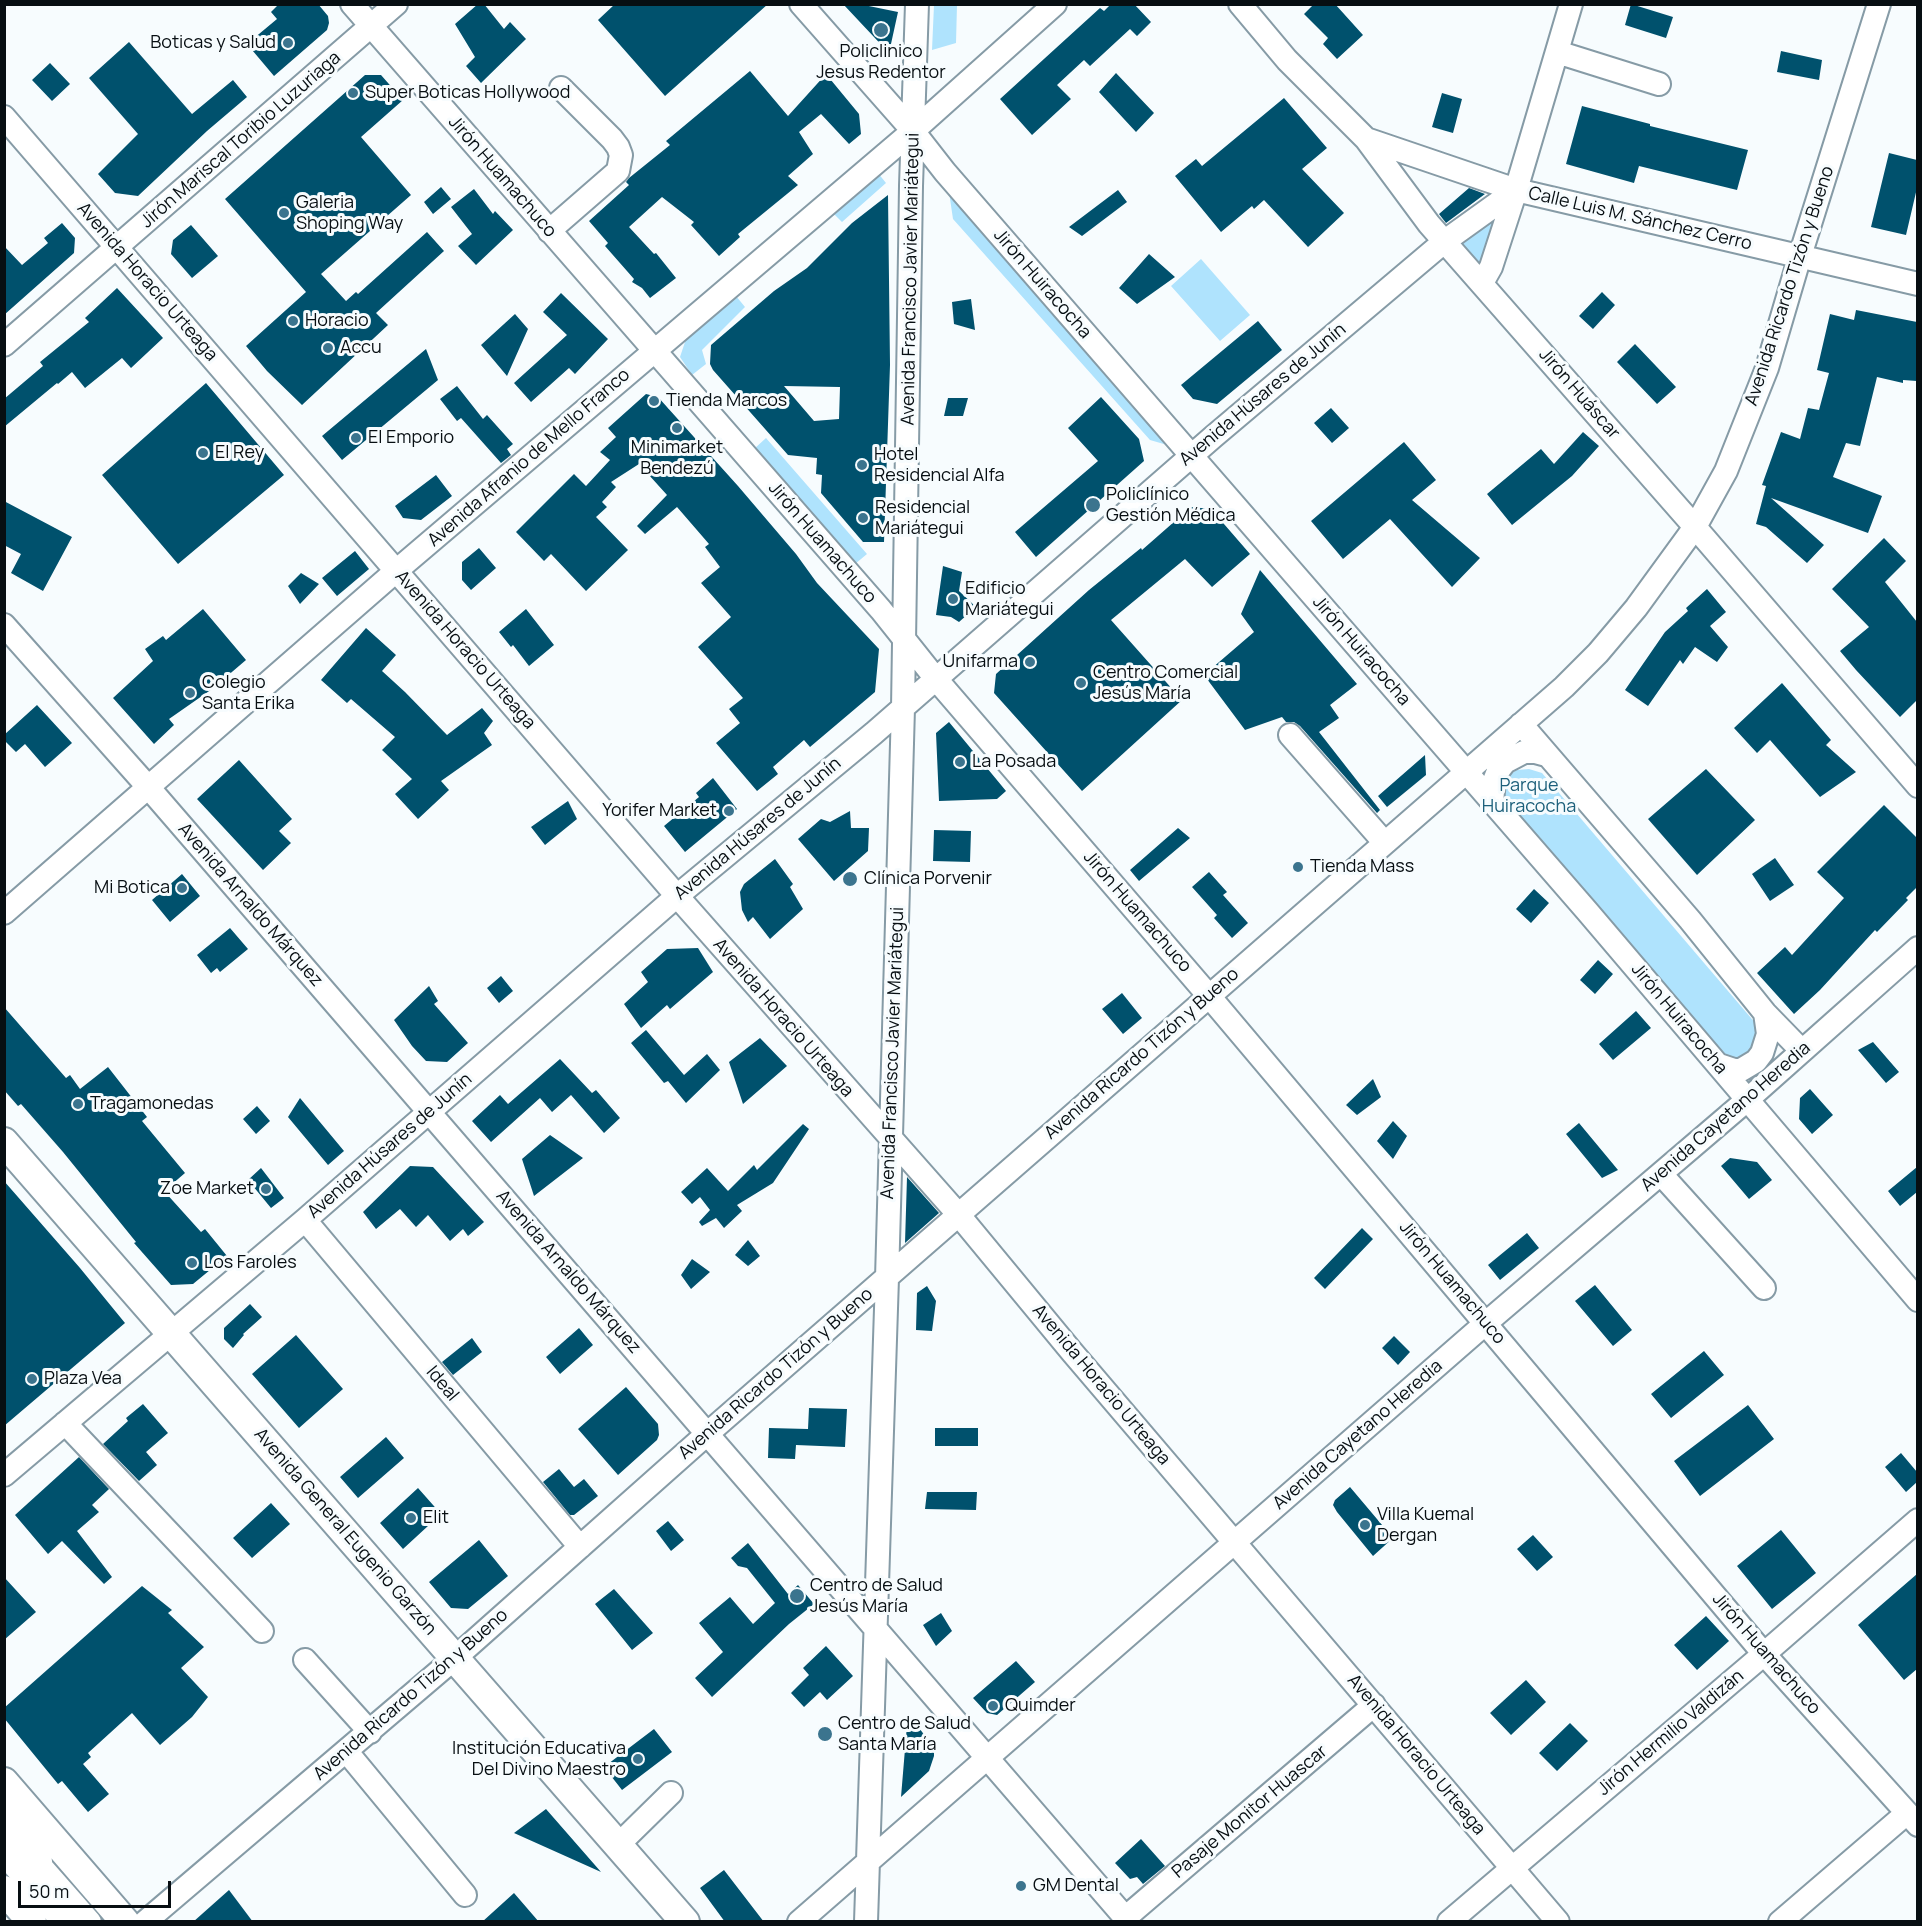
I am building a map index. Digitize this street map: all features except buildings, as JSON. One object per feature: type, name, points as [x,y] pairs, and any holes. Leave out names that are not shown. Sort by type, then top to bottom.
[{"type":"main road","name":"Avenida General Eugenio Garzón","points":[[4,1142],[685,1922]]},
{"type":"main road","points":[[8,1786],[38,1862]]},
{"type":"main road","points":[[8,1786],[125,1922]]},
{"type":"main road","points":[[4,1890],[32,1922]]},
{"type":"street","name":"Jirón Huamachuco","points":[[352,4],[904,639],[1209,996],[1764,1654],[1912,1819]]},
{"type":"street","name":"Jirón Mariscal Toribio Luzuriaga","points":[[4,345],[396,4]]},
{"type":"street","name":"Jirón Huiracocha","points":[[801,4],[1466,771],[1917,1300]]},
{"type":"street","name":"Avenida Francisco Javier Mariátegui","points":[[866,1922],[903,708],[917,4]]},
{"type":"street","name":"Avenida Afranio de Mello Franco","points":[[4,913],[396,571],[913,131],[1055,4]]},
{"type":"street","name":"Jirón Huáscar","points":[[1240,4],[1287,60],[1366,139],[1429,224],[1695,527],[1917,786]]},
{"type":"street","points":[[1482,283],[1491,267],[1516,190],[1571,4]]},
{"type":"street","name":"Avenida Ricardo Tizón y Bueno","points":[[145,1922],[455,1658],[958,1214],[1564,687],[1598,653],[1636,608],[1695,527],[1726,471],[1767,368],[1879,4]]},
{"type":"street","points":[[1557,52],[1659,84]]},
{"type":"street","points":[[549,231],[618,171],[621,155],[612,139],[561,88]]},
{"type":"street","name":"Avenida Horacio Urteaga","points":[[4,117],[677,897],[958,1214],[1072,1352],[1558,1922]]},
{"type":"street","name":"Calle Luis M. Sánchez Cerro","points":[[1366,139],[1516,190],[1917,284]]},
{"type":"street","name":"Avenida Húsares de Junín","points":[[4,1475],[304,1220],[677,897],[903,708],[1191,456],[1445,241],[1516,190]]},
{"type":"street","name":"Avenida Arnaldo Márquez","points":[[4,625],[149,788],[1127,1920]]},
{"type":"street","points":[[1521,724],[1690,920],[1765,1013],[1802,1051]]},
{"type":"street","points":[[1290,735],[1384,842]]},
{"type":"street","points":[[1492,802],[1494,781],[1505,762],[1524,752],[1546,755]]},
{"type":"street","name":"Avenida Cayetano Heredia","points":[[799,1922],[1485,1323],[1747,1100],[1917,948]]},
{"type":"street","points":[[1719,1065],[1741,1070],[1756,1061],[1762,1053],[1768,1034],[1765,1013]]},
{"type":"street","points":[[1661,1174],[1764,1288]]},
{"type":"street","name":"Ideal","points":[[304,1220],[580,1547]]},
{"type":"street","points":[[65,1424],[262,1631]]},
{"type":"street","name":"Jirón Hermilio Valdizán","points":[[1449,1922],[1764,1654],[1917,1520]]},
{"type":"street","points":[[305,1660],[370,1732]]},
{"type":"street","name":"Pasaje Monitor Huascar","points":[[1127,1920],[1374,1705]]},
{"type":"street","points":[[347,1752],[465,1895]]},
{"type":"street","points":[[618,1845],[671,1793]]},
{"type":"street","points":[[1780,1922],[1912,1819]]},
{"type":"street","points":[[4,1824],[90,1922]]},
{"type":"street","points":[[4,1854],[63,1922]]},
{"type":"green space","points":[[934,5],[957,5],[956,43],[932,50]]},
{"type":"green space","points":[[878,173],[886,183],[842,222],[833,213]]},
{"type":"green space","points":[[949,192],[1174,447],[1150,440],[953,219]]},
{"type":"green space","points":[[1497,216],[1482,266],[1476,265],[1460,240]]},
{"type":"green space","points":[[1201,259],[1250,315],[1220,341],[1171,286]]},
{"type":"green space","points":[[736,296],[745,307],[702,350],[706,364],[692,375],[680,357],[686,339]]},
{"type":"green space","points":[[766,438],[867,554],[855,564],[754,449]]},
{"type":"green space","name":"Parque Huiracocha","points":[[1529,769],[1542,773],[1757,1025],[1757,1038],[1746,1061],[1720,1058],[1503,806],[1505,777],[1517,770]]},
{"type":"place","name":"Policlinico Jesus Redentor","points":[[881,30]]},
{"type":"place","name":"Boticas y Salud","points":[[288,43]]},
{"type":"place","name":"Super Boticas Hollywood","points":[[353,93]]},
{"type":"place","name":"Galeria Shoping Way","points":[[284,213]]},
{"type":"place","name":"Horacio","points":[[293,321]]},
{"type":"place","name":"Accu","points":[[328,348]]},
{"type":"place","name":"Tienda Marcos","points":[[654,401]]},
{"type":"place","name":"Minimarket Bendezú","points":[[677,428]]},
{"type":"place","name":"El Emporio","points":[[356,438]]},
{"type":"place","name":"El Rey","points":[[203,453]]},
{"type":"place","name":"Hotel Residencial Alfa","points":[[862,465]]},
{"type":"place","name":"Policlínico Gestión Médica","points":[[1093,505]]},
{"type":"place","name":"Residencial Mariátegui","points":[[863,518]]},
{"type":"place","name":"Edificio Mariátegui","points":[[953,599]]},
{"type":"place","name":"Unifarma","points":[[1030,662]]},
{"type":"place","name":"Centro Comercial Jesús María","points":[[1081,683]]},
{"type":"place","name":"Colegio Santa Erika","points":[[190,693]]},
{"type":"place","name":"La Posada","points":[[960,762]]},
{"type":"place","name":"Yorifer Market","points":[[729,811]]},
{"type":"place","name":"Tienda Mass","points":[[1298,867]]},
{"type":"place","name":"Clínica Porvenir","points":[[850,879]]},
{"type":"place","name":"Mi Botica","points":[[182,888]]},
{"type":"place","name":"Tragamonedas","points":[[78,1104]]},
{"type":"place","name":"Zoe Market","points":[[266,1189]]},
{"type":"place","name":"Los Faroles","points":[[192,1263]]},
{"type":"place","name":"Plaza Vea","points":[[32,1379]]},
{"type":"place","name":"Elit","points":[[411,1518]]},
{"type":"place","name":"Villa Kuemal Dergan","points":[[1365,1525]]},
{"type":"place","name":"Centro de Salud Jesús María","points":[[797,1596]]},
{"type":"place","name":"Quimder","points":[[993,1706]]},
{"type":"place","name":"Centro de Salud Santa María","points":[[825,1734]]},
{"type":"place","name":"Institución Educativa Del Divino Maestro","points":[[638,1759]]},
{"type":"place","name":"GM Dental","points":[[1021,1886]]}]
